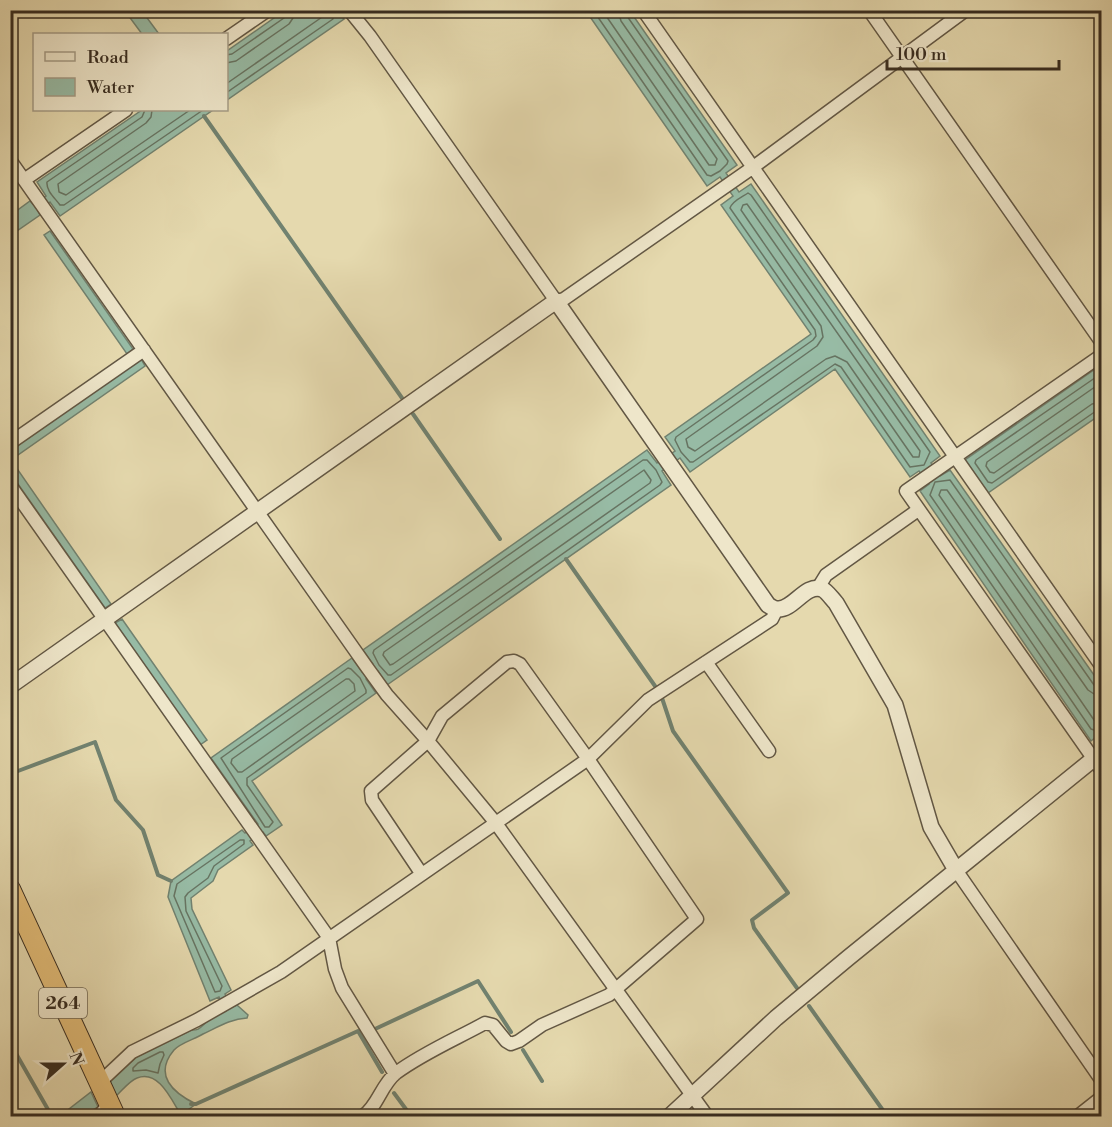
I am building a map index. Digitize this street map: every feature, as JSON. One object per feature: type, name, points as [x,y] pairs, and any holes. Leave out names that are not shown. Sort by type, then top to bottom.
[{"type":"highway","name":"264","points":[[10,889],[99,1083],[108,1112]]},
{"type":"street","points":[[228,38],[268,10]]},
{"type":"street","points":[[349,10],[370,36],[768,605],[777,609],[784,608],[818,588],[824,590],[836,603],[895,705],[931,827],[956,870],[1101,1081]]},
{"type":"street","points":[[643,10],[1101,668]]},
{"type":"street","points":[[870,10],[1101,343]]},
{"type":"street","points":[[10,686],[556,301],[564,299],[752,168],[966,10]]},
{"type":"street","points":[[24,180],[125,111]]},
{"type":"street","points":[[10,160],[387,695],[495,822],[707,1116]]},
{"type":"street","points":[[10,443],[144,350]]},
{"type":"street","points":[[670,1116],[776,1018],[956,870],[1099,761],[918,510],[906,490],[1101,355]]},
{"type":"street","points":[[10,485],[329,938],[335,969],[342,988],[395,1074]]},
{"type":"street","points":[[818,588],[826,575],[918,510]]},
{"type":"street","points":[[99,1083],[132,1053],[281,972],[588,759],[648,700],[772,619],[777,609]]},
{"type":"street","points":[[363,1116],[372,1110],[380,1094],[395,1074],[485,1023],[493,1025],[511,1044],[542,1025],[609,995],[698,919],[588,759],[520,664],[514,661],[507,662],[442,716],[428,741],[371,791],[372,800],[421,873]]},
{"type":"street","points":[[706,662],[769,751]]},
{"type":"street","points":[[1078,1116],[1101,1097]]},
{"type":"water","points":[[125,11],[142,11],[158,33],[141,33]]},
{"type":"water","points":[[284,11],[338,11],[344,19],[228,99],[228,50]]},
{"type":"water","points":[[586,11],[630,11],[737,165],[726,173],[739,192],[751,184],[940,456],[931,463],[940,476],[950,470],[1101,685],[1101,733],[1091,741],[920,491],[929,484],[919,471],[910,477],[835,369],[690,472],[680,458],[662,471],[671,485],[387,685],[378,671],[366,679],[376,693],[252,781],[282,825],[266,836],[263,832],[250,841],[253,845],[218,870],[213,881],[191,898],[192,909],[231,990],[225,994],[232,1007],[237,1005],[248,1015],[247,1018],[224,1024],[174,1050],[165,1067],[168,1082],[173,1089],[196,1104],[181,1115],[164,1088],[152,1078],[145,1076],[134,1079],[115,1097],[109,1082],[135,1058],[191,1030],[198,1029],[226,1011],[219,997],[210,1001],[168,897],[171,881],[242,830],[245,833],[258,824],[211,758],[352,658],[362,672],[373,664],[363,650],[647,450],[657,463],[675,451],[665,437],[811,334],[721,205],[733,196],[720,177],[707,186]]},
{"type":"water","points":[[141,111],[212,111],[60,216],[50,202],[38,211],[40,215],[11,235],[11,215],[30,201],[33,204],[46,196],[37,182]]},
{"type":"water","points":[[50,231],[133,349],[127,354],[44,235]]},
{"type":"water","points":[[141,359],[145,366],[11,460],[111,604],[105,608],[11,474],[10,451]]},
{"type":"water","points":[[1101,365],[1101,414],[988,493],[965,460]]},
{"type":"water","points":[[122,619],[207,740],[200,745],[115,623]]},
{"type":"water","points":[[91,1092],[98,1107],[83,1116],[48,1116],[50,1113],[65,1112]]},
{"type":"waterway","points":[[204,116],[402,398]]},
{"type":"waterway","points":[[413,414],[500,539]]},
{"type":"waterway","points":[[566,559],[655,686]]},
{"type":"waterway","points":[[662,698],[673,731],[788,893],[752,920],[754,928],[797,988]]},
{"type":"waterway","points":[[10,774],[95,742],[116,800],[143,830],[158,875],[171,881]]},
{"type":"waterway","points":[[375,1029],[478,981],[511,1032]]},
{"type":"waterway","points":[[809,1006],[887,1116]]},
{"type":"waterway","points":[[191,1104],[196,1104],[358,1031],[382,1072]]},
{"type":"waterway","points":[[10,1043],[50,1113]]},
{"type":"waterway","points":[[523,1050],[542,1081]]},
{"type":"waterway","points":[[394,1093],[411,1116]]}]
